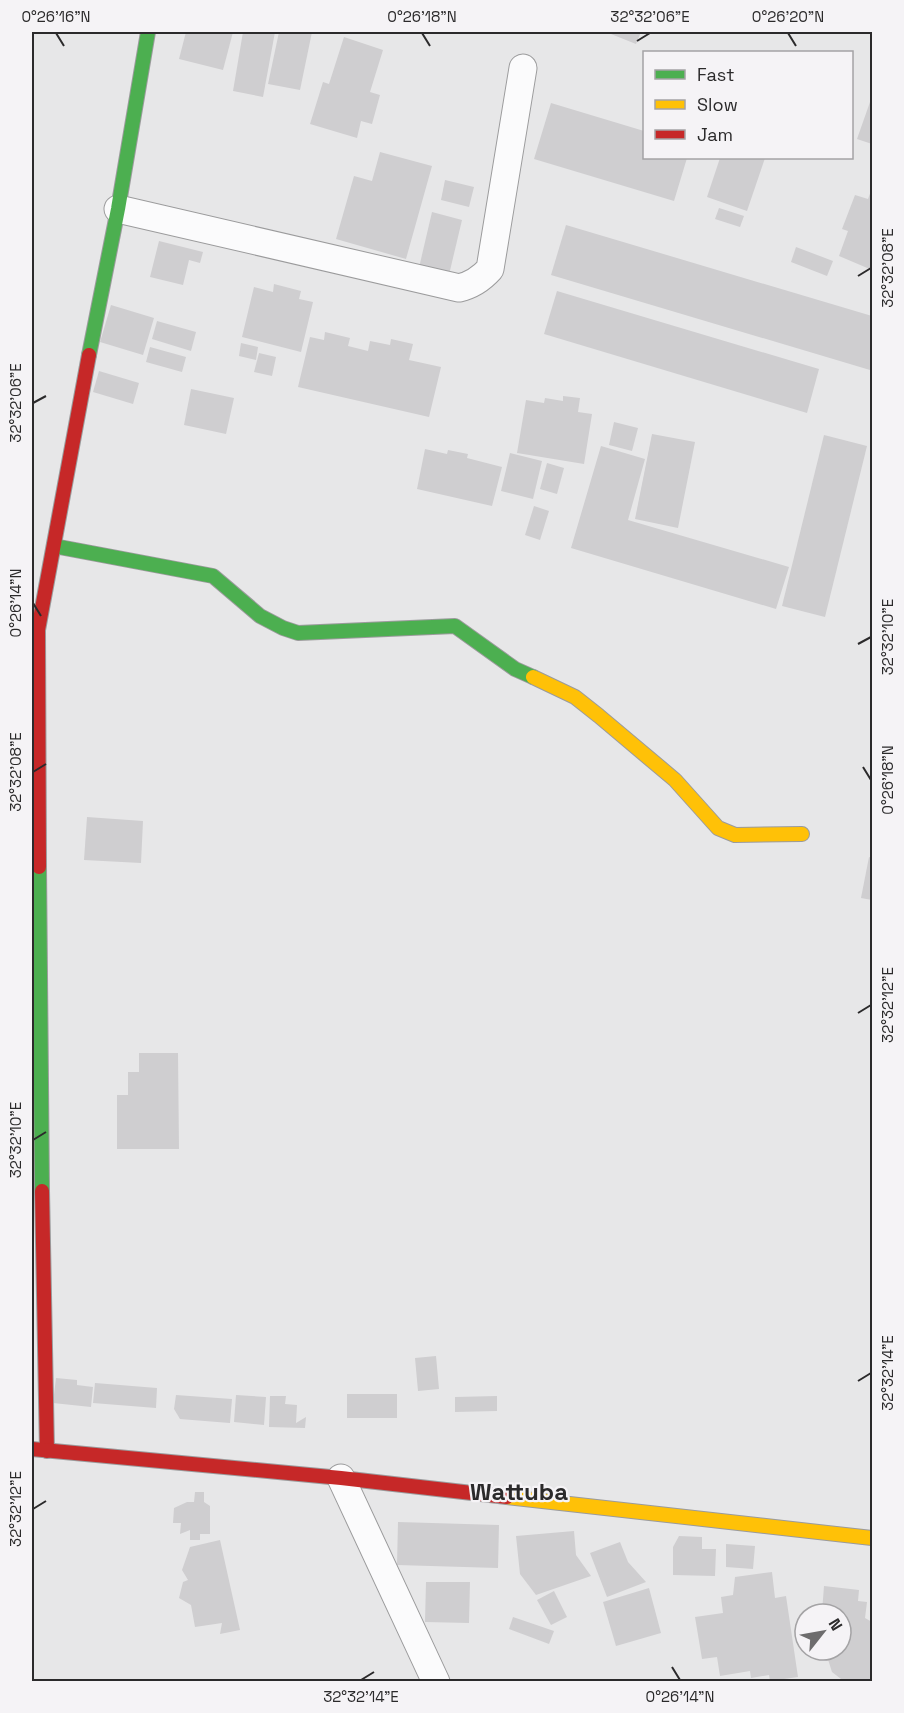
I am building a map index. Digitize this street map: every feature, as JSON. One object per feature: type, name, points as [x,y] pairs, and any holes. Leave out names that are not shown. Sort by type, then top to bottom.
[{"type":"street","points":[[47,1451],[39,1037],[38,630],[69,455],[118,208],[148,32]]},
{"type":"street","points":[[118,208],[459,288],[466,286],[474,283],[490,269],[523,68]]},
{"type":"street","points":[[54,546],[213,576],[221,580],[255,612],[287,630],[298,633],[454,626],[515,669],[575,697],[675,780],[718,828],[735,835],[802,834]]},
{"type":"street","points":[[32,1449],[341,1478],[873,1538]]},
{"type":"street","points":[[341,1478],[436,1682]]},
{"type":"building","points":[[186,32],[233,32],[223,70],[179,59]]},
{"type":"building","points":[[243,32],[275,32],[263,97],[233,91]]},
{"type":"building","points":[[279,32],[312,32],[300,90],[268,84]]},
{"type":"building","points":[[606,32],[641,32],[636,44]]},
{"type":"building","points":[[344,37],[383,50],[370,92],[380,95],[372,124],[361,121],[357,138],[310,124],[323,82],[329,84]]},
{"type":"building","points":[[870,102],[872,103],[872,144],[857,139]]},
{"type":"building","points":[[551,103],[643,131],[643,159],[687,159],[674,201],[534,159]]},
{"type":"building","points":[[380,152],[432,166],[406,259],[336,239],[354,176],[372,181]]},
{"type":"building","points":[[720,159],[765,159],[747,211],[707,197]]},
{"type":"building","points":[[445,180],[474,187],[469,207],[441,200]]},
{"type":"building","points":[[872,188],[872,270],[839,256],[848,231],[842,229],[855,195],[868,199]]},
{"type":"building","points":[[719,208],[744,216],[740,227],[715,219]]},
{"type":"building","points":[[432,212],[462,220],[448,279],[418,272]]},
{"type":"building","points":[[566,225],[872,316],[870,370],[551,275]]},
{"type":"building","points":[[159,241],[203,252],[200,263],[189,260],[183,285],[150,277]]},
{"type":"building","points":[[796,247],[833,261],[827,276],[791,262]]},
{"type":"building","points":[[274,284],[301,291],[299,299],[313,302],[301,352],[242,337],[254,287],[273,292]]},
{"type":"building","points":[[557,291],[819,369],[807,413],[544,334]]},
{"type":"building","points":[[111,305],[154,318],[143,355],[100,342]]},
{"type":"building","points":[[157,321],[196,332],[191,351],[152,339]]},
{"type":"building","points":[[325,332],[350,338],[348,346],[368,351],[370,341],[390,345],[391,339],[413,344],[409,360],[441,367],[429,417],[298,387],[310,337],[324,340]]},
{"type":"building","points":[[241,343],[258,347],[256,360],[239,356]]},
{"type":"building","points":[[150,347],[186,357],[182,372],[146,362]]},
{"type":"building","points":[[259,353],[276,357],[272,376],[254,372]]},
{"type":"building","points":[[99,371],[139,383],[133,404],[93,392]]},
{"type":"building","points":[[191,389],[234,398],[226,434],[184,425]]},
{"type":"building","points":[[563,396],[580,398],[578,412],[592,414],[584,464],[517,453],[526,400],[544,403],[545,398],[563,401]]},
{"type":"building","points":[[614,422],[638,428],[632,451],[609,445]]},
{"type":"building","points":[[652,434],[695,442],[678,528],[635,519]]},
{"type":"building","points":[[824,435],[867,446],[825,617],[782,606]]},
{"type":"building","points":[[601,446],[645,459],[628,520],[789,567],[776,609],[571,548]]},
{"type":"building","points":[[425,449],[447,454],[448,450],[468,454],[467,458],[502,467],[492,506],[417,489]]},
{"type":"building","points":[[510,453],[542,461],[533,499],[501,491]]},
{"type":"building","points":[[547,463],[564,468],[557,494],[540,489]]},
{"type":"building","points":[[534,506],[549,511],[540,540],[525,535]]},
{"type":"building","points":[[87,817],[143,821],[141,863],[84,860]]},
{"type":"building","points":[[869,857],[872,858],[872,900],[861,898]]},
{"type":"building","points":[[139,1053],[178,1053],[179,1149],[117,1149],[117,1095],[128,1095],[128,1072],[139,1072]]},
{"type":"building","points":[[436,1356],[439,1389],[418,1391],[415,1358]]},
{"type":"building","points":[[56,1378],[77,1380],[77,1385],[93,1387],[91,1407],[53,1403]]},
{"type":"building","points":[[95,1383],[157,1388],[156,1408],[93,1403]]},
{"type":"building","points":[[347,1394],[397,1394],[397,1418],[347,1418]]},
{"type":"building","points":[[176,1395],[232,1399],[230,1423],[180,1419],[174,1409]]},
{"type":"building","points":[[236,1395],[266,1397],[264,1425],[234,1422]]},
{"type":"building","points":[[270,1396],[286,1396],[285,1404],[297,1405],[296,1423],[306,1417],[305,1428],[269,1427]]},
{"type":"building","points":[[497,1396],[497,1411],[455,1412],[455,1397]]},
{"type":"building","points":[[195,1492],[204,1492],[204,1502],[210,1506],[210,1534],[200,1534],[200,1540],[190,1540],[190,1530],[180,1534],[181,1523],[173,1523],[174,1508],[187,1502],[194,1502]]},
{"type":"building","points":[[398,1522],[499,1525],[498,1568],[397,1565]]},
{"type":"building","points":[[574,1531],[576,1555],[591,1576],[536,1595],[520,1574],[516,1536]]},
{"type":"building","points":[[679,1536],[702,1537],[702,1549],[716,1549],[715,1576],[673,1575],[673,1547]]},
{"type":"building","points":[[220,1540],[240,1630],[220,1634],[222,1623],[195,1627],[191,1605],[179,1598],[183,1582],[188,1580],[182,1570],[190,1547]]},
{"type":"building","points":[[620,1542],[628,1562],[646,1582],[607,1597],[590,1553]]},
{"type":"building","points":[[726,1544],[755,1546],[753,1569],[726,1567]]},
{"type":"building","points":[[772,1572],[775,1598],[786,1596],[793,1643],[793,1662],[796,1662],[798,1677],[770,1681],[769,1675],[751,1678],[750,1671],[720,1676],[717,1657],[702,1659],[695,1617],[723,1613],[721,1597],[733,1595],[735,1577]]},
{"type":"building","points":[[426,1582],[470,1582],[469,1623],[425,1622]]},
{"type":"building","points":[[824,1586],[859,1590],[858,1601],[867,1602],[865,1618],[872,1622],[872,1682],[845,1682],[832,1672],[829,1662],[853,1662],[853,1602],[823,1602]]},
{"type":"building","points":[[649,1588],[661,1633],[616,1646],[603,1602]]},
{"type":"building","points":[[554,1591],[567,1617],[551,1625],[537,1600]]},
{"type":"building","points":[[513,1617],[554,1631],[549,1644],[509,1629]]},
{"type":"traffic: fast","points":[[89,355],[118,209],[148,32]]},
{"type":"traffic: fast","points":[[54,546],[213,576],[260,616],[298,633],[455,626],[515,669],[533,677]]},
{"type":"traffic: fast","points":[[39,867],[42,1191]]},
{"type":"traffic: slow","points":[[533,677],[575,697],[599,716],[675,780],[718,828],[735,835],[802,834]]},
{"type":"traffic: slow","points":[[507,1497],[872,1538]]},
{"type":"traffic: jam","points":[[39,867],[38,630],[89,355]]},
{"type":"traffic: jam","points":[[42,1191],[47,1451]]},
{"type":"traffic: jam","points":[[32,1449],[341,1478],[507,1497]]},
{"type":"district","name":"Wattuba","points":[[519,1491]]}]
